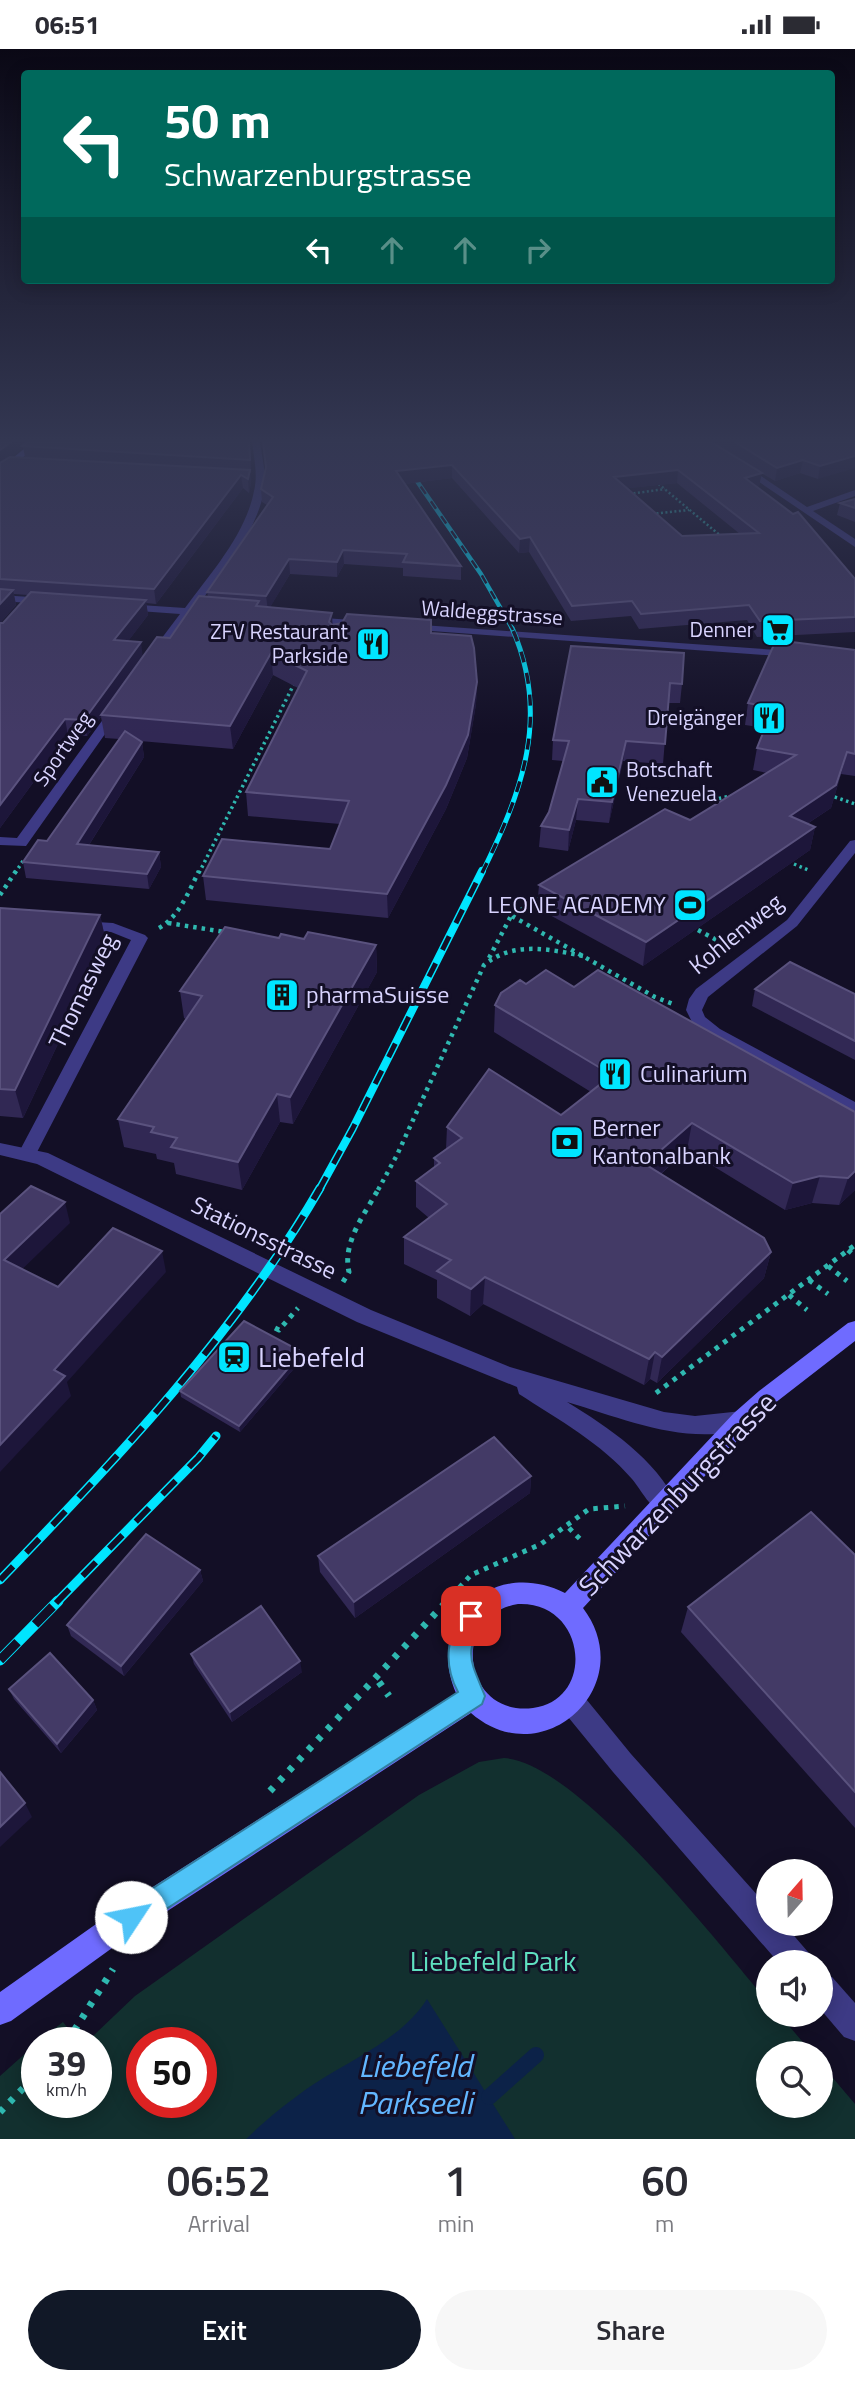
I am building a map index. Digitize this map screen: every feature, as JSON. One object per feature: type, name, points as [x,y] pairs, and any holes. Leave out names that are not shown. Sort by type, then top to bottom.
[{"type":"main road","name":"Schwarzenburgstrasse","points":[[566,1609],[741,1420],[855,1329]]},
{"type":"main road","name":"Schwarzenburgstrasse","points":[[474,1696],[463,1676],[458,1655],[462,1634],[471,1616],[487,1602],[506,1594],[527,1593],[548,1598],[566,1609],[580,1625],[588,1644],[590,1665],[585,1685],[573,1703]]},
{"type":"main road","points":[[0,2010],[152,1903],[474,1696],[491,1711],[512,1719],[534,1721],[556,1716],[573,1703]]},
{"type":"street","points":[[147,667],[235,540]]},
{"type":"street","points":[[0,598],[27,605],[56,602]]},
{"type":"street","points":[[107,606],[232,615]]},
{"type":"street","name":"Waldeggstrasse","points":[[299,619],[384,625]]},
{"type":"street","name":"Waldeggstrasse","points":[[397,626],[802,655]]},
{"type":"street","name":"Sportweg","points":[[21,843],[123,700]]},
{"type":"street","points":[[0,841],[21,843]]},
{"type":"street","name":"Kohlenweg","points":[[855,844],[802,913],[750,958],[702,993],[696,999],[693,1009],[697,1020],[714,1033],[855,1110]]},
{"type":"street","name":"Thomasweg","points":[[27,1154],[140,938],[113,928],[63,924]]},
{"type":"street","name":"Stationsstrasse","points":[[0,1149],[27,1154],[330,1299],[506,1375],[664,1421],[695,1425],[741,1420]]},
{"type":"street","name":"Stationsstrasse","points":[[506,1375],[603,1436],[639,1471],[664,1504]]},
{"type":"street","points":[[573,1703],[622,1763],[787,1950]]},
{"type":"street","points":[[833,2001],[855,2026]]},
{"type":"path","points":[[140,938],[168,923],[186,898],[302,669]]},
{"type":"path","points":[[819,792],[855,804]]},
{"type":"path","points":[[708,801],[743,794]]},
{"type":"path","points":[[0,895],[34,844],[21,843]]},
{"type":"path","points":[[794,864],[807,870]]},
{"type":"path","points":[[330,1299],[349,1272],[345,1258],[348,1246],[397,1155],[480,971],[511,916],[546,895]]},
{"type":"path","points":[[511,916],[655,997],[693,1009]]},
{"type":"path","points":[[168,923],[227,932],[231,941]]},
{"type":"path","points":[[698,930],[750,958]]},
{"type":"path","points":[[488,960],[525,949],[583,955]]},
{"type":"path","points":[[643,1399],[655,1394],[855,1245]]},
{"type":"path","points":[[848,1250],[855,1256]]},
{"type":"path","points":[[828,1266],[847,1280]]},
{"type":"path","points":[[808,1280],[828,1294]]},
{"type":"path","points":[[789,1295],[807,1310]]},
{"type":"path","points":[[275,1328],[279,1330],[300,1305]]},
{"type":"path","points":[[262,1800],[471,1574],[541,1544],[589,1509],[664,1504]]},
{"type":"path","points":[[569,1528],[580,1539]]},
{"type":"path","points":[[379,1682],[389,1696]]},
{"type":"path","points":[[76,2027],[119,1958]]},
{"type":"path","points":[[0,2112],[21,2090]]},
{"type":"green space","name":"Liebefeld Park","points":[[504,1758],[534,1767],[569,1790],[607,1822],[645,1860],[756,1988],[756,2027],[790,2027],[802,2041],[756,2041],[756,2118],[833,2118],[833,2078],[855,2104],[855,2139],[0,2139],[0,2076],[21,2057],[21,2118],[112,2118],[112,2027],[102,2027],[135,1996],[419,1795],[479,1762]]},
{"type":"water","name":"Liebefeld Parkseeli","points":[[427,1999],[515,2139],[246,2139],[305,2090],[391,2036],[417,2013]]},
{"type":"building","points":[[0,540],[192,540],[154,589],[0,579]]},
{"type":"building","points":[[243,540],[443,540],[461,566],[403,562],[407,554],[343,550],[337,562],[289,559],[266,596],[207,592]]},
{"type":"building","points":[[532,540],[821,540],[855,579],[855,617],[760,621],[749,605],[641,614],[632,601],[572,606]]},
{"type":"building","points":[[0,589],[13,590],[0,604]]},
{"type":"building","points":[[31,592],[146,600],[114,640],[141,642],[84,720],[65,719],[0,805],[0,623],[3,623]]},
{"type":"building","points":[[199,596],[259,601],[256,606],[332,613],[329,622],[332,625],[342,623],[347,614],[431,620],[431,633],[471,636],[477,682],[468,735],[446,785],[387,894],[203,876],[222,839],[330,849],[349,801],[246,792],[307,671],[271,653],[230,726],[101,715],[157,637],[170,638]]},
{"type":"building","points":[[776,640],[855,650],[855,754],[847,752],[836,785],[790,816],[815,827],[646,942],[539,885],[665,809],[690,820],[796,755],[757,748],[773,708],[748,703]]},
{"type":"building","points":[[571,646],[684,653],[682,684],[670,683],[665,744],[626,741],[612,802],[578,799],[569,830],[541,826],[549,812],[569,741],[553,740]]},
{"type":"building","points":[[125,731],[142,742],[77,844],[159,852],[147,874],[23,862],[38,840],[47,841]]},
{"type":"building","points":[[0,908],[100,915],[15,1090],[0,1089]]},
{"type":"building","points":[[225,927],[279,938],[281,934],[304,939],[308,932],[376,945],[290,1097],[277,1094],[238,1162],[171,1147],[177,1138],[151,1132],[154,1127],[118,1119],[202,996],[180,991]]},
{"type":"building","points":[[790,962],[855,994],[855,1041],[755,989]]},
{"type":"building","points":[[546,970],[574,987],[598,970],[855,1112],[855,1171],[848,1178],[820,1176],[793,1183],[692,1123],[645,1164],[764,1238],[771,1252],[662,1357],[655,1352],[649,1359],[485,1277],[471,1289],[437,1271],[451,1260],[404,1237],[447,1204],[416,1181],[440,1163],[434,1158],[462,1138],[447,1127],[489,1069],[561,1115],[612,1075],[495,1005],[501,993],[520,980],[526,984]]},
{"type":"building","points":[[31,1186],[65,1202],[4,1260],[58,1287],[113,1228],[162,1251],[54,1370],[65,1376],[0,1445],[0,1214]]},
{"type":"building","points":[[244,1321],[302,1352],[239,1426],[180,1391]]},
{"type":"building","points":[[494,1437],[531,1476],[354,1602],[318,1556]]},
{"type":"building","points":[[811,1512],[855,1555],[855,1792],[688,1607]]},
{"type":"building","points":[[146,1534],[200,1570],[121,1666],[67,1625]]},
{"type":"building","points":[[261,1606],[300,1661],[230,1712],[191,1654]]},
{"type":"building","points":[[50,1653],[93,1700],[57,1744],[9,1689]]},
{"type":"building","points":[[0,1772],[25,1803],[0,1827]]},
{"type":"waterway","points":[[489,2097],[536,2055]]},
{"type":"railway","points":[[457,540],[481,574],[512,629]]},
{"type":"railway","points":[[482,873],[509,813],[527,753],[529,692],[524,660],[512,629]]},
{"type":"railway","points":[[319,1190],[482,871]]},
{"type":"railway","points":[[0,1580],[172,1394],[250,1294],[287,1242],[320,1188]]},
{"type":"railway","points":[[56,1603],[198,1458],[216,1436]]},
{"type":"railway","points":[[0,1660],[58,1601]]},
{"type":"place","name":"Denner","points":[[778,630]]},
{"type":"place","name":"ZFV Restaurant Parkside","points":[[373,644]]},
{"type":"place","name":"Dreigänger","points":[[769,718]]},
{"type":"place","name":"Botschaft Venezuela","points":[[602,782]]},
{"type":"place","name":"LEONE ACADEMY","points":[[690,905]]},
{"type":"place","name":"pharmaSuisse","points":[[282,995]]},
{"type":"place","name":"Culinarium","points":[[615,1074]]},
{"type":"place","name":"Berner Kantonalbank","points":[[567,1142]]},
{"type":"place","name":"Liebefeld","points":[[234,1357]]},
{"type":"route","points":[[131,1917],[474,1696],[463,1676],[458,1655],[462,1634],[471,1616]]}]
